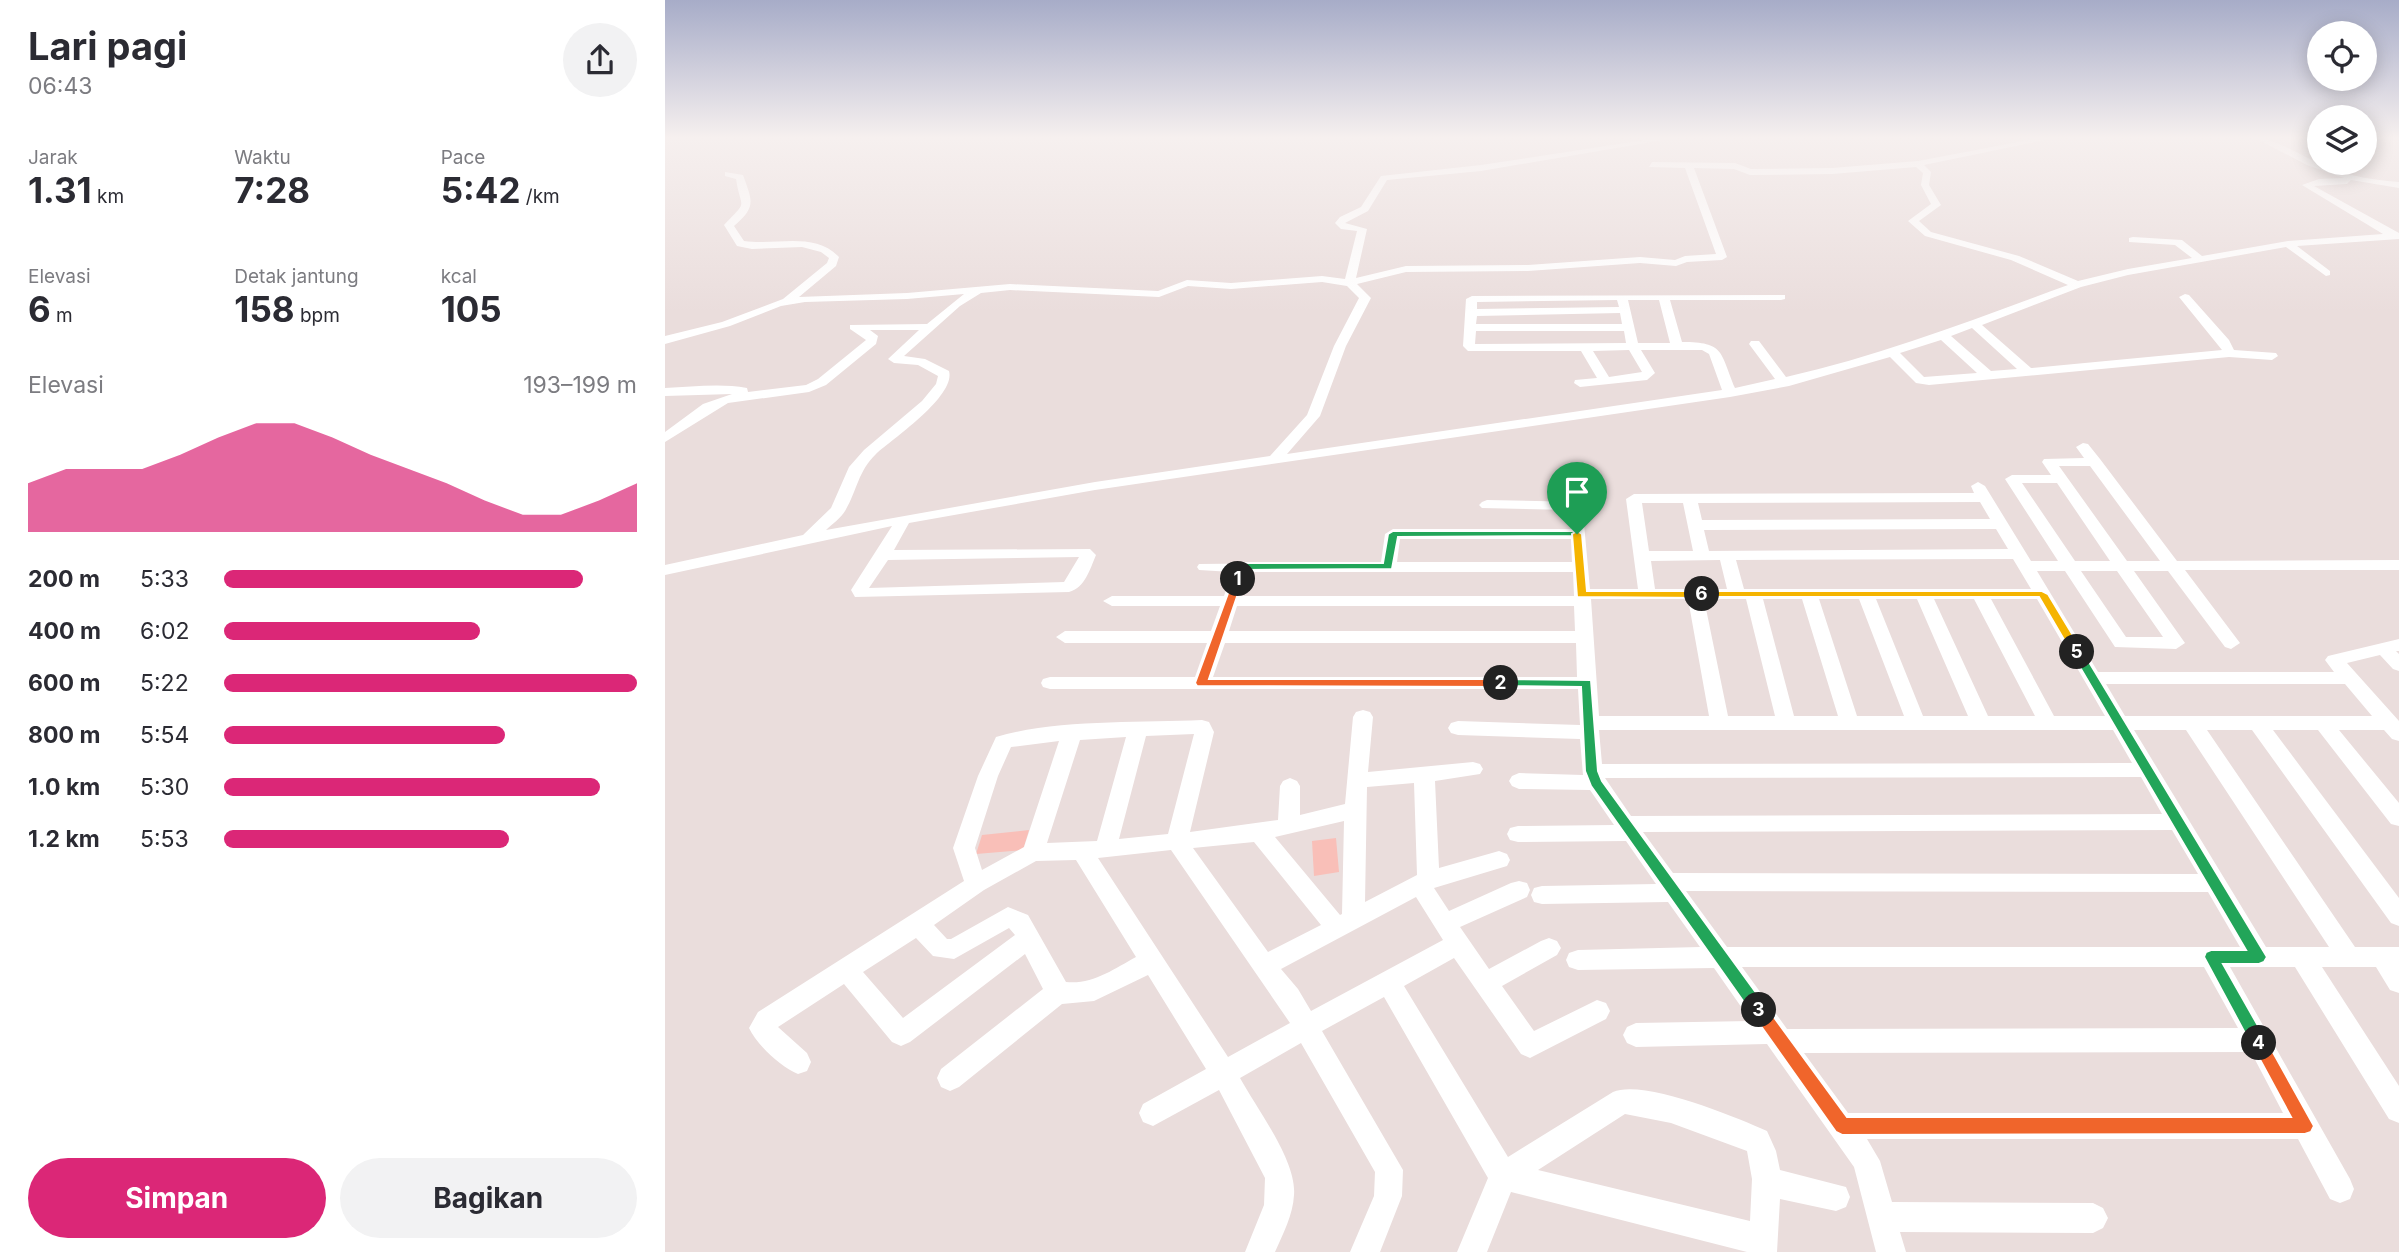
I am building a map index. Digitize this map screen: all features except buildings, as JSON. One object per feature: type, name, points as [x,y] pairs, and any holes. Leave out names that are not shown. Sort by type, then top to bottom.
[{"type":"street","points":[[665,340],[726,324],[788,300],[832,264],[834,257],[828,250],[808,245],[741,244],[729,225],[743,214],[748,200],[746,196]]},
{"type":"street","points":[[1274,460],[1313,416],[1340,346],[1365,298],[1350,283],[1350,275],[1361,245],[1362,229],[1344,227],[1340,223],[1345,218],[1356,216],[1368,206],[1373,196]]},
{"type":"street","points":[[1700,196],[1722,257],[1685,259],[1676,263],[1640,260],[1528,282],[1472,299],[1469,346],[1711,348],[1730,393]]},
{"type":"street","points":[[1931,196],[1936,205],[1933,210],[1913,219],[1913,224],[1924,232],[2015,258],[2077,285]]},
{"type":"street","points":[[2325,196],[2396,236]]},
{"type":"street","points":[[665,570],[903,520],[1095,486],[1784,383],[1943,335],[2077,285],[2288,244],[2396,236]]},
{"type":"street","points":[[2133,240],[2178,242],[2200,259]]},
{"type":"street","points":[[2288,244],[2326,273]]},
{"type":"street","points":[[788,300],[907,296],[981,288],[1159,294],[1187,283],[1231,286],[1322,279],[1350,283],[1406,270],[1528,282],[1622,297],[1781,297]]},
{"type":"street","points":[[806,539],[838,510],[854,470],[869,453],[922,409],[943,384],[945,374],[921,362],[894,359],[956,304],[981,288]]},
{"type":"street","points":[[1580,383],[1648,375],[1633,347],[1622,297]]},
{"type":"street","points":[[1664,297],[1677,346]]},
{"type":"street","points":[[2185,297],[2225,342],[2229,353]]},
{"type":"street","points":[[1470,313],[1625,310]]},
{"type":"street","points":[[1974,324],[2027,371]]},
{"type":"street","points":[[665,438],[708,407],[725,400],[798,391],[822,382],[871,341],[872,336],[854,327],[932,327]]},
{"type":"street","points":[[1469,328],[1630,327]]},
{"type":"street","points":[[1943,335],[1986,374]]},
{"type":"street","points":[[1755,344],[1784,383]]},
{"type":"street","points":[[1585,348],[1605,381]]},
{"type":"street","points":[[1892,352],[1924,381],[2229,353],[2272,356]]},
{"type":"street","points":[[665,392],[715,389],[798,391]]},
{"type":"street","points":[[2083,447],[2231,643]]},
{"type":"street","points":[[2061,479],[2012,479],[2122,643],[2176,643],[2121,566],[2061,479],[2049,462],[2095,462]]},
{"type":"street","points":[[1647,594],[1634,499],[1981,491],[2259,957]]},
{"type":"street","points":[[1689,498],[1702,555]]},
{"type":"street","points":[[1487,505],[1577,505],[1586,683],[1594,777],[1866,1161],[1891,1252]]},
{"type":"street","points":[[883,555],[1083,552],[1088,555],[1077,579],[1069,587],[861,593],[859,590],[903,520]]},
{"type":"street","points":[[1695,525],[2000,524]]},
{"type":"street","points":[[1388,567],[1393,534],[1577,534]]},
{"type":"street","points":[[1727,555],[1745,594],[1786,723]]},
{"type":"street","points":[[1642,556],[2022,560],[2070,566],[2399,565]]},
{"type":"street","points":[[1205,567],[1580,567]]},
{"type":"street","points":[[1202,683],[1242,567]]},
{"type":"street","points":[[1112,601],[1581,598],[1647,594],[2042,594]]},
{"type":"street","points":[[1695,594],[1720,723]]},
{"type":"street","points":[[1809,594],[1850,723]]},
{"type":"street","points":[[1866,594],[1916,723]]},
{"type":"street","points":[[1923,594],[1981,723]]},
{"type":"street","points":[[1980,594],[2048,723]]},
{"type":"street","points":[[1065,637],[1584,637]]},
{"type":"street","points":[[2394,729],[2334,660],[2391,647],[2399,665]]},
{"type":"street","points":[[2093,678],[2350,678]]},
{"type":"street","points":[[1050,683],[1586,683]]},
{"type":"street","points":[[1344,923],[1363,717]]},
{"type":"street","points":[[1458,728],[1589,728],[1720,723],[2323,723],[2394,729]]},
{"type":"street","points":[[2192,723],[2349,957]]},
{"type":"street","points":[[2257,723],[2399,916]]},
{"type":"street","points":[[2323,723],[2399,818]]},
{"type":"street","points":[[975,884],[964,848],[988,776],[1003,742],[1016,737],[1202,727],[1204,732],[1177,842],[1264,966],[1289,997],[1389,1170],[1388,1196],[1365,1252]]},
{"type":"street","points":[[1138,730],[1094,849],[1150,961],[1224,1074],[1279,1175],[1282,1192],[1276,1215],[1260,1252]]},
{"type":"street","points":[[1033,852],[1072,733]]},
{"type":"street","points":[[1358,780],[1473,769]]},
{"type":"street","points":[[1519,781],[1594,777],[2147,770]]},
{"type":"street","points":[[1424,775],[1424,883],[1451,933],[1530,1046],[1597,1011]]},
{"type":"street","points":[[1289,826],[1290,786]]},
{"type":"street","points":[[798,1062],[765,1032],[763,1025],[784,1008],[918,924],[975,884],[1033,852],[1094,849],[1259,833],[1355,810]]},
{"type":"street","points":[[1518,834],[1628,828],[2179,822]]},
{"type":"street","points":[[1259,833],[1344,923]]},
{"type":"street","points":[[1264,966],[1424,883],[1499,860]]},
{"type":"street","points":[[1542,895],[1671,887],[2214,883]]},
{"type":"street","points":[[1153,1114],[1389,983],[1451,933],[1519,890]]},
{"type":"street","points":[[918,924],[941,949],[946,950],[954,949],[1008,917],[1020,922],[1058,992]]},
{"type":"street","points":[[846,969],[901,1034],[1028,938]]},
{"type":"street","points":[[1487,982],[1549,948]]},
{"type":"street","points":[[1578,960],[1723,957],[2390,957],[2399,982]]},
{"type":"street","points":[[2211,957],[2340,1189]]},
{"type":"street","points":[[2302,957],[2399,1110]]},
{"type":"street","points":[[950,1078],[1058,992],[1085,995],[1150,961]]},
{"type":"street","points":[[1389,983],[1503,1176],[1762,1245],[1766,1181],[1763,1150],[1757,1141],[1635,1101],[1622,1101],[1503,1176],[1472,1252]]},
{"type":"street","points":[[1636,1035],[2257,1040]]},
{"type":"street","points":[[1842,1126],[2305,1126]]},
{"type":"street","points":[[1766,1181],[1836,1197]]},
{"type":"street","points":[[1882,1217],[2093,1218]]},
{"type":"shaded area","points":[[1029,830],[1023,850],[976,854],[982,835]]},
{"type":"shaded area","points":[[1336,838],[1339,872],[1314,876],[1312,841]]},
{"type":"route","points":[[1393,534],[1577,534],[1581,594],[2042,594],[2259,957],[2211,957],[2305,1126],[1842,1126],[1596,783],[1592,771],[1586,683],[1202,683],[1242,567],[1388,567],[1393,534]]}]
